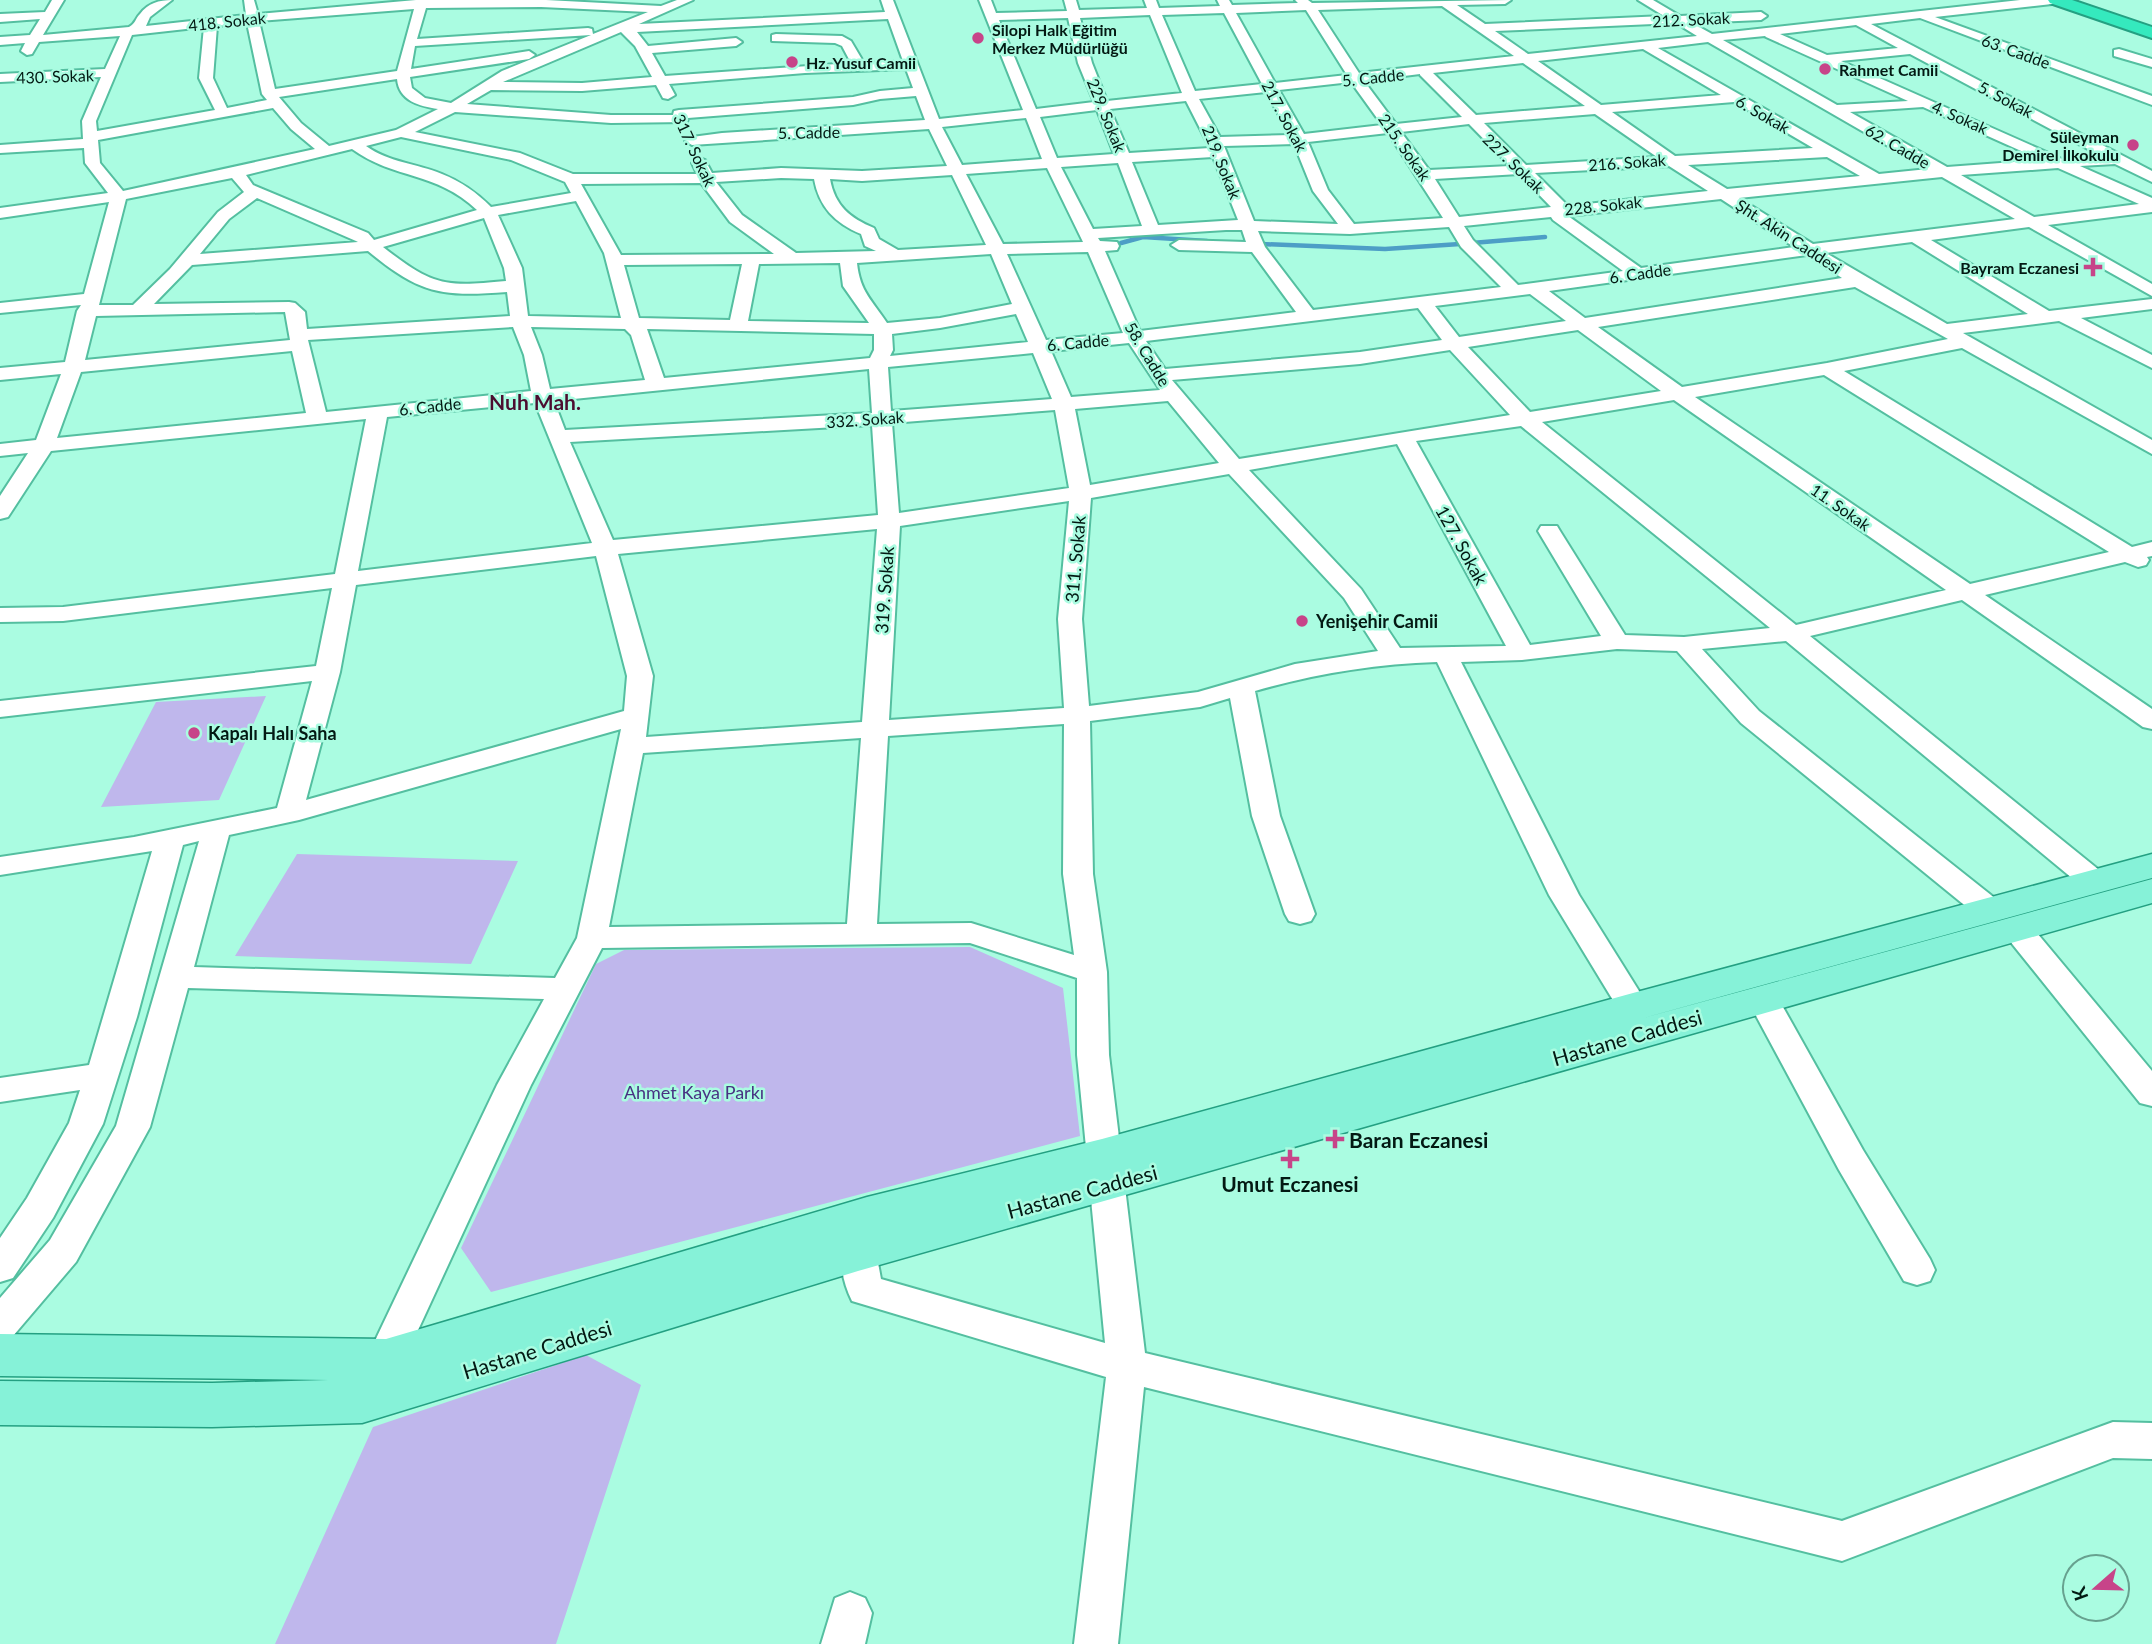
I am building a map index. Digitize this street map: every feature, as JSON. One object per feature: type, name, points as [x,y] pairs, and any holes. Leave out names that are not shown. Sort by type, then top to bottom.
[{"type":"highway","points":[[2054,0],[2152,33]]},
{"type":"highway","points":[[2075,0],[2152,26]]},
{"type":"main road","name":"Hastane Caddesi","points":[[0,1355],[386,1360],[1763,999],[2003,919],[2094,881],[2152,866]]},
{"type":"main road","name":"Hastane Caddesi","points":[[1104,1170],[1633,1007],[2003,919],[2152,891]]},
{"type":"main road","name":"Hastane Caddesi","points":[[0,1403],[212,1405],[362,1401],[862,1234]]},
{"type":"street","points":[[0,89],[4,78],[36,39],[58,0]]},
{"type":"street","points":[[119,196],[93,163],[89,121],[127,33],[138,27],[145,16],[166,0]]},
{"type":"street","points":[[248,0],[272,99],[296,126],[326,151]]},
{"type":"street","points":[[0,213],[119,196],[236,173],[401,133],[452,108],[508,74],[687,0]]},
{"type":"street","points":[[988,9],[1505,0]]},
{"type":"street","name":"62. Cadde","points":[[1644,0],[2152,291]]},
{"type":"street","name":"5. Cadde","points":[[692,141],[758,133],[817,134],[1102,106],[1527,61],[2054,0]]},
{"type":"street","name":"Şht. Akin Caddesi","points":[[1444,1],[1669,159],[1858,281],[2152,448]]},
{"type":"street","points":[[421,3],[423,24],[410,43],[405,90],[428,103],[452,108],[588,120],[863,100],[880,95],[920,92]]},
{"type":"street","name":"418. Sokak","points":[[0,41],[127,33],[347,5],[624,3],[664,9]]},
{"type":"street","name":"215. Sokak","points":[[1306,4],[1425,175],[1467,243],[1524,290]]},
{"type":"street","name":"217. Sokak","points":[[1226,5],[1299,139],[1321,191],[1350,229]]},
{"type":"street","name":"219. Sokak","points":[[1153,6],[1182,80],[1193,96],[1216,147],[1257,247],[1308,316]]},
{"type":"street","name":"63. Cadde","points":[[1797,14],[1896,6],[2152,101]]},
{"type":"street","name":"229. Sokak","points":[[1071,7],[1086,63],[1151,228]]},
{"type":"street","points":[[410,43],[890,8]]},
{"type":"street","name":"311. Sokak","points":[[890,8],[933,123],[997,249],[1064,403],[1081,493],[1070,618],[1077,715],[1078,874],[1092,972],[1093,1055],[1127,1366],[1096,1644]]},
{"type":"street","name":"58. Cadde","points":[[988,9],[1051,162],[1092,241],[1134,337],[1173,395],[1235,468],[1353,594],[1393,656]]},
{"type":"street","points":[[0,18],[48,15]]},
{"type":"street","name":"212. Sokak","points":[[1481,28],[1770,16]]},
{"type":"street","points":[[551,18],[646,17]]},
{"type":"street","points":[[211,22],[211,40],[203,75],[212,97],[224,113]]},
{"type":"street","name":"5. Sokak","points":[[1859,22],[2152,177]]},
{"type":"street","name":"6. Sokak","points":[[1594,23],[1743,102],[1878,180]]},
{"type":"street","name":"317. Sokak","points":[[619,29],[638,38],[642,50],[678,112],[706,178],[728,214],[790,257]]},
{"type":"street","name":"4. Sokak","points":[[1767,33],[2152,205]]},
{"type":"street","points":[[642,50],[786,37],[838,39],[847,44],[860,67]]},
{"type":"street","points":[[0,149],[91,140],[224,113],[272,99],[562,52]]},
{"type":"street","points":[[1979,54],[2019,52]]},
{"type":"street","points":[[1754,65],[1920,53],[1952,55]]},
{"type":"street","points":[[2119,53],[2152,63]]},
{"type":"street","points":[[488,86],[582,87],[910,65]]},
{"type":"street","name":"227. Sokak","points":[[1424,72],[1562,209],[1559,217],[1637,273]]},
{"type":"street","name":"430. Sokak","points":[[4,78],[109,73]]},
{"type":"street","points":[[678,112],[748,96]]},
{"type":"street","points":[[1976,99],[2000,96]]},
{"type":"street","points":[[1796,103],[1826,105],[1952,101]]},
{"type":"street","points":[[401,133],[515,156],[571,179],[706,178],[781,173],[862,176],[1124,156],[1470,120],[1743,102],[1773,104]]},
{"type":"street","points":[[355,145],[375,159],[435,176],[466,191],[488,212],[513,268],[520,321],[533,355],[542,395],[557,437],[605,548],[640,676],[638,716],[592,938],[514,1085],[386,1360],[362,1401]]},
{"type":"street","name":"216. Sokak","points":[[1425,175],[1669,159],[1829,152]]},
{"type":"street","name":"228. Sokak","points":[[1092,241],[1151,228],[1350,229],[1453,222],[1944,172],[2117,159]]},
{"type":"street","points":[[236,173],[248,188],[362,237],[370,246],[432,286],[457,289],[515,286]]},
{"type":"street","points":[[821,175],[824,195],[845,222],[868,231],[871,242],[895,255]]},
{"type":"street","points":[[571,179],[614,260],[632,325],[640,333],[656,383]]},
{"type":"street","points":[[139,309],[187,260],[220,216],[241,199],[256,192]]},
{"type":"street","points":[[0,512],[45,444],[73,368],[119,196]]},
{"type":"street","points":[[187,260],[370,246],[488,212],[580,196]]},
{"type":"street","name":"6. Cadde","points":[[0,450],[317,416],[1134,337],[1524,290],[2152,205]]},
{"type":"street","points":[[1915,237],[2055,316],[2152,362]]},
{"type":"street","points":[[614,260],[848,258],[1092,241],[1257,247]]},
{"type":"street","points":[[738,326],[752,258]]},
{"type":"street","points":[[848,258],[851,286],[883,329]]},
{"type":"street","points":[[1160,375],[1360,358],[1858,281]]},
{"type":"street","name":"11. Sokak","points":[[1524,290],[1585,325],[1677,393],[2152,721]]},
{"type":"street","points":[[1423,302],[1454,343],[1525,419],[2094,881]]},
{"type":"street","points":[[1942,330],[2152,304]]},
{"type":"street","points":[[0,308],[88,305],[139,309],[289,307],[296,312],[299,340],[317,416]]},
{"type":"street","points":[[0,374],[73,368],[299,340],[520,321],[883,329],[940,323],[1021,308]]},
{"type":"street","name":"319. Sokak","points":[[862,934],[889,521],[878,361],[883,355],[883,329]]},
{"type":"street","points":[[0,615],[63,614],[605,548],[889,521],[1235,468],[1403,437],[1827,369],[1963,342]]},
{"type":"street","points":[[1827,369],[2152,569]]},
{"type":"street","name":"332. Sokak","points":[[557,437],[883,418],[1173,395]]},
{"type":"street","points":[[289,814],[327,672],[378,411]]},
{"type":"street","name":"127. Sokak","points":[[1403,437],[1522,653]]},
{"type":"street","points":[[1549,531],[1617,642]]},
{"type":"street","points":[[632,746],[1077,715],[1200,699],[1295,672],[1393,656],[1522,653],[1617,642],[1684,644],[1791,633],[2152,549]]},
{"type":"street","points":[[1684,644],[1751,718],[2003,919],[2152,1094]]},
{"type":"street","points":[[1445,654],[1564,895],[1633,1007]]},
{"type":"street","points":[[0,709],[327,672]]},
{"type":"street","points":[[1241,687],[1266,816],[1300,914]]},
{"type":"street","points":[[0,866],[170,839],[289,814],[638,716]]},
{"type":"street","points":[[0,1325],[63,1251],[133,1127],[217,829]]},
{"type":"street","points":[[0,1267],[40,1208],[86,1124],[170,839]]},
{"type":"street","points":[[592,938],[971,933],[1092,972]]},
{"type":"street","points":[[176,977],[565,989]]},
{"type":"street","points":[[1763,999],[1851,1160],[1917,1270]]},
{"type":"street","points":[[0,1090],[102,1075]]},
{"type":"street","points":[[862,1234],[865,1290],[1127,1366],[1842,1541],[2113,1440],[2152,1441]]},
{"type":"green space","name":"Kapalı Halı Saha","points":[[266,696],[219,800],[101,807],[156,702]]},
{"type":"green space","points":[[297,854],[518,861],[471,964],[235,956]]},
{"type":"green space","name":"Ahmet Kaya Parkı","points":[[970,947],[1063,988],[1080,1136],[491,1292],[461,1248],[596,964],[624,950]]},
{"type":"green space","points":[[586,1355],[641,1385],[556,1644],[275,1644],[373,1427]]},
{"type":"waterway","points":[[1121,243],[1143,237],[1207,241]]},
{"type":"waterway","points":[[1472,243],[1545,237]]},
{"type":"waterway","points":[[1261,244],[1385,249],[1460,244]]},
{"type":"place","name":"Silopi Halk Eğitim Merkez Müdürlüğü","points":[[978,38]]},
{"type":"place","name":"Hz. Yusuf Camii","points":[[792,62]]},
{"type":"place","name":"Rahmet Camii","points":[[1825,69]]},
{"type":"place","name":"Süleyman Demirel İlkokulu","points":[[2133,145]]},
{"type":"place","name":"Bayram Eczanesi","points":[[2093,267]]},
{"type":"place","name":"Yenişehir Camii","points":[[1302,621]]},
{"type":"place","name":"Kapalı Halı Saha","points":[[194,733]]},
{"type":"place","name":"Baran Eczanesi","points":[[1335,1139]]},
{"type":"place","name":"Umut Eczanesi","points":[[1290,1159]]},
{"type":"district","name":"Nuh Mah.","points":[[535,401]]}]
